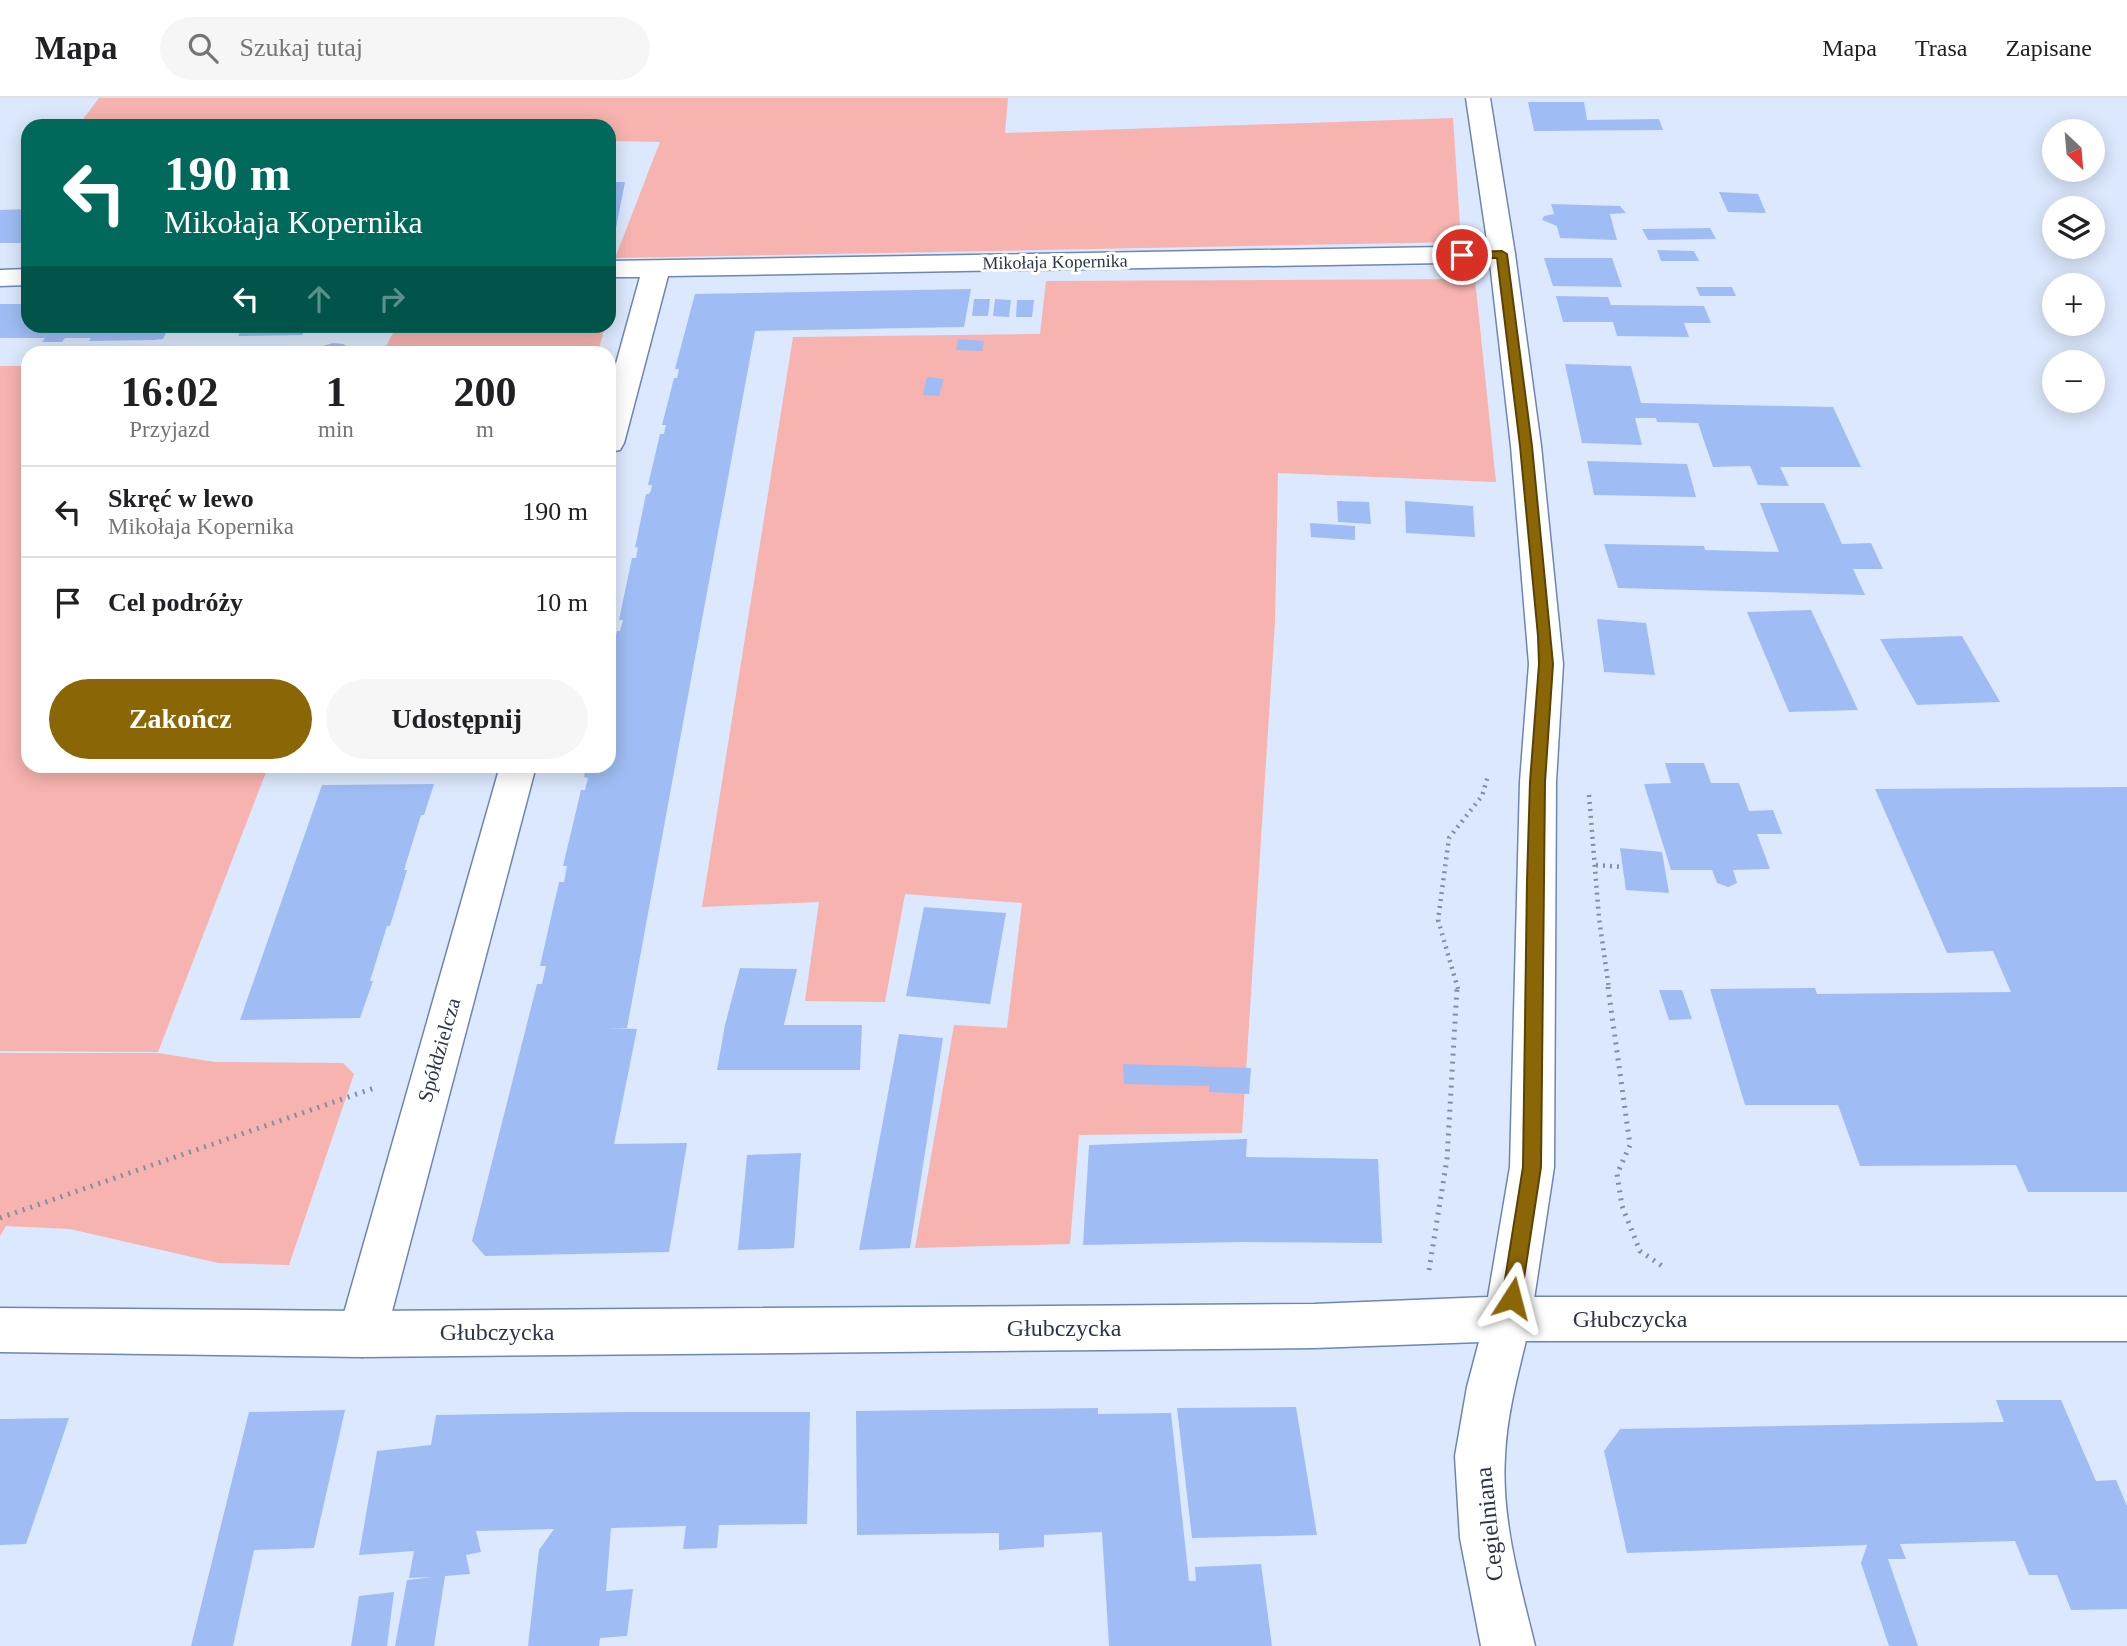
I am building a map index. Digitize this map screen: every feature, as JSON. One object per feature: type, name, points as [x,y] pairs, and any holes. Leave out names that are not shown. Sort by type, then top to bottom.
[{"type":"main road","name":"Cegielniana","points":[[1478,98],[1502,254],[1526,446],[1543,608],[1546,664],[1538,782],[1532,1167],[1508,1319],[1483,1430],[1481,1475],[1486,1538],[1508,1646]]},
{"type":"main road","name":"Mikołaja Kopernika","points":[[616,269],[1502,254]]},
{"type":"main road","points":[[616,417],[656,268]]},
{"type":"main road","points":[[0,278],[21,277]]},
{"type":"main road","name":"Spółdzielcza","points":[[362,1334],[517,773]]},
{"type":"main road","name":"Głubczycka","points":[[0,1330],[362,1334],[1314,1326],[1508,1319],[2127,1319]]},
{"type":"path","points":[[1427,1278],[1447,1159],[1459,992],[1438,920],[1449,838],[1482,796],[1489,772]]},
{"type":"path","points":[[1596,865],[1623,867]]},
{"type":"path","points":[[0,1218],[435,1067]]},
{"type":"path","points":[[1617,1174],[1622,1206],[1640,1251],[1663,1267]]},
{"type":"shaded area","points":[[99,98],[1008,98],[1005,133],[1453,118],[1461,242],[616,258],[660,142],[616,141],[616,119],[83,119]]},
{"type":"shaded area","points":[[1475,279],[1496,482],[1278,473],[1275,622],[1242,1133],[1079,1135],[1070,1244],[915,1248],[954,1025],[1007,1028],[1022,903],[905,894],[885,1002],[805,1001],[819,902],[702,907],[793,337],[1040,334],[1046,281]]},
{"type":"shaded area","points":[[393,333],[603,333],[600,346],[386,346]]},
{"type":"shaded area","points":[[0,366],[21,366],[21,773],[266,773],[158,1052],[0,1051]]},
{"type":"shaded area","points":[[0,1053],[158,1053],[215,1062],[343,1063],[354,1074],[289,1265],[218,1263],[70,1229],[6,1226],[0,1236]]},
{"type":"building","points":[[1528,102],[1584,102],[1587,120],[1659,119],[1663,130],[1534,131]]},
{"type":"building","points":[[616,182],[625,182],[616,228]]},
{"type":"building","points":[[1719,192],[1758,194],[1766,213],[1728,212]]},
{"type":"building","points":[[1551,204],[1620,206],[1626,213],[1610,214],[1617,240],[1560,238],[1557,226],[1542,220],[1544,216],[1554,214]]},
{"type":"building","points":[[21,209],[21,243],[0,243],[0,210]]},
{"type":"building","points":[[1710,228],[1716,239],[1648,240],[1642,229]]},
{"type":"building","points":[[1657,250],[1694,251],[1699,261],[1661,261]]},
{"type":"building","points":[[1544,258],[1612,258],[1622,287],[1553,286]]},
{"type":"building","points":[[1696,287],[1732,287],[1736,296],[1700,296]]},
{"type":"building","points":[[971,289],[964,327],[755,331],[627,1028],[609,1028],[637,1029],[614,1144],[687,1143],[669,1252],[485,1256],[472,1241],[537,984],[542,984],[546,966],[540,966],[559,882],[564,882],[567,866],[563,866],[581,790],[585,790],[588,778],[584,777],[585,773],[616,773],[616,635],[623,620],[619,620],[632,558],[636,558],[638,547],[635,548],[646,494],[651,490],[652,485],[648,485],[660,434],[664,434],[666,425],[662,425],[674,378],[677,378],[679,369],[675,369],[695,294]]},
{"type":"building","points":[[1556,296],[1608,297],[1611,305],[1704,306],[1711,323],[1684,323],[1689,337],[1617,336],[1613,322],[1563,322]]},
{"type":"building","points":[[974,299],[990,299],[988,316],[972,316]]},
{"type":"building","points":[[995,299],[1011,300],[1009,317],[993,316]]},
{"type":"building","points":[[1017,300],[1034,300],[1032,317],[1016,317]]},
{"type":"building","points":[[0,304],[21,304],[21,333],[166,333],[163,339],[153,340],[89,341],[91,338],[65,338],[62,342],[42,342],[45,338],[0,338]]},
{"type":"building","points":[[240,333],[303,333],[302,335],[238,336]]},
{"type":"building","points":[[958,339],[984,341],[982,351],[956,350]]},
{"type":"building","points":[[333,343],[346,346],[323,346]]},
{"type":"building","points":[[1565,364],[1631,366],[1641,403],[1833,407],[1861,467],[1780,467],[1789,486],[1758,485],[1750,466],[1713,467],[1698,423],[1657,422],[1656,418],[1635,418],[1642,445],[1582,443]]},
{"type":"building","points":[[927,377],[944,379],[939,396],[923,395]]},
{"type":"building","points":[[1587,461],[1687,464],[1696,497],[1594,495]]},
{"type":"building","points":[[1337,501],[1369,502],[1371,524],[1338,522]]},
{"type":"building","points":[[1405,501],[1473,506],[1475,537],[1406,533]]},
{"type":"building","points":[[1760,503],[1824,503],[1842,544],[1871,543],[1883,569],[1853,569],[1865,595],[1618,588],[1604,544],[1704,546],[1705,550],[1779,552]]},
{"type":"building","points":[[1310,523],[1355,526],[1355,540],[1311,537]]},
{"type":"building","points":[[1811,610],[1858,710],[1789,712],[1747,612]]},
{"type":"building","points":[[1597,619],[1646,623],[1655,675],[1604,672]]},
{"type":"building","points":[[1962,636],[2000,702],[1917,705],[1880,639]]},
{"type":"building","points":[[1665,763],[1704,763],[1711,783],[1739,783],[1749,811],[1773,810],[1782,834],[1757,834],[1770,869],[1733,870],[1737,883],[1728,887],[1717,883],[1712,870],[1671,870],[1644,784],[1671,783]]},
{"type":"building","points":[[434,784],[424,815],[421,815],[404,870],[407,870],[390,926],[387,926],[360,1018],[240,1020],[322,785]]},
{"type":"building","points":[[2127,787],[2127,1192],[2028,1192],[2016,1165],[1860,1166],[1838,1105],[1745,1105],[1710,989],[1815,988],[1817,994],[2011,992],[1993,951],[1947,953],[1875,789]]},
{"type":"building","points":[[1620,848],[1662,852],[1669,893],[1626,890]]},
{"type":"building","points":[[924,907],[1006,913],[990,1004],[906,996]]},
{"type":"building","points":[[740,968],[797,969],[784,1025],[862,1025],[860,1070],[717,1070]]},
{"type":"building","points":[[1659,990],[1682,990],[1692,1019],[1669,1020]]},
{"type":"building","points":[[899,1034],[943,1038],[910,1248],[859,1250]]},
{"type":"building","points":[[1123,1064],[1251,1068],[1249,1094],[1209,1092],[1209,1086],[1124,1084]]},
{"type":"building","points":[[1247,1139],[1246,1157],[1378,1159],[1382,1243],[1083,1245],[1089,1145]]},
{"type":"building","points":[[801,1153],[794,1248],[738,1250],[747,1155]]},
{"type":"building","points":[[1996,1400],[2061,1400],[2096,1481],[2116,1480],[2127,1506],[2127,1609],[2071,1610],[2057,1575],[2029,1575],[2015,1541],[1900,1544],[1906,1559],[1888,1559],[1918,1646],[1889,1646],[1861,1563],[1867,1545],[1627,1553],[1604,1451],[1620,1429],[2004,1422]]},
{"type":"building","points":[[1296,1407],[1317,1535],[1192,1538],[1177,1408]]},
{"type":"building","points":[[1098,1408],[1098,1414],[1171,1413],[1189,1581],[1196,1581],[1195,1567],[1261,1564],[1272,1646],[1109,1646],[1102,1532],[1044,1535],[1044,1547],[999,1550],[999,1533],[857,1535],[856,1411]]},
{"type":"building","points":[[345,1410],[314,1548],[254,1550],[233,1646],[191,1646],[249,1412]]},
{"type":"building","points":[[810,1412],[807,1524],[719,1525],[717,1548],[683,1549],[686,1526],[611,1528],[606,1591],[633,1589],[627,1636],[600,1638],[599,1646],[528,1646],[539,1550],[554,1529],[476,1531],[481,1552],[466,1555],[470,1574],[445,1576],[434,1646],[395,1646],[407,1580],[434,1577],[409,1578],[414,1551],[359,1555],[377,1451],[431,1445],[436,1415]]},
{"type":"building","points":[[69,1418],[26,1544],[0,1545],[0,1419]]},
{"type":"building","points":[[394,1592],[387,1646],[351,1646],[359,1596]]},
{"type":"route","points":[[1462,255],[1502,254],[1526,446],[1545,636],[1546,664],[1535,880],[1532,1167],[1512,1298]]}]
